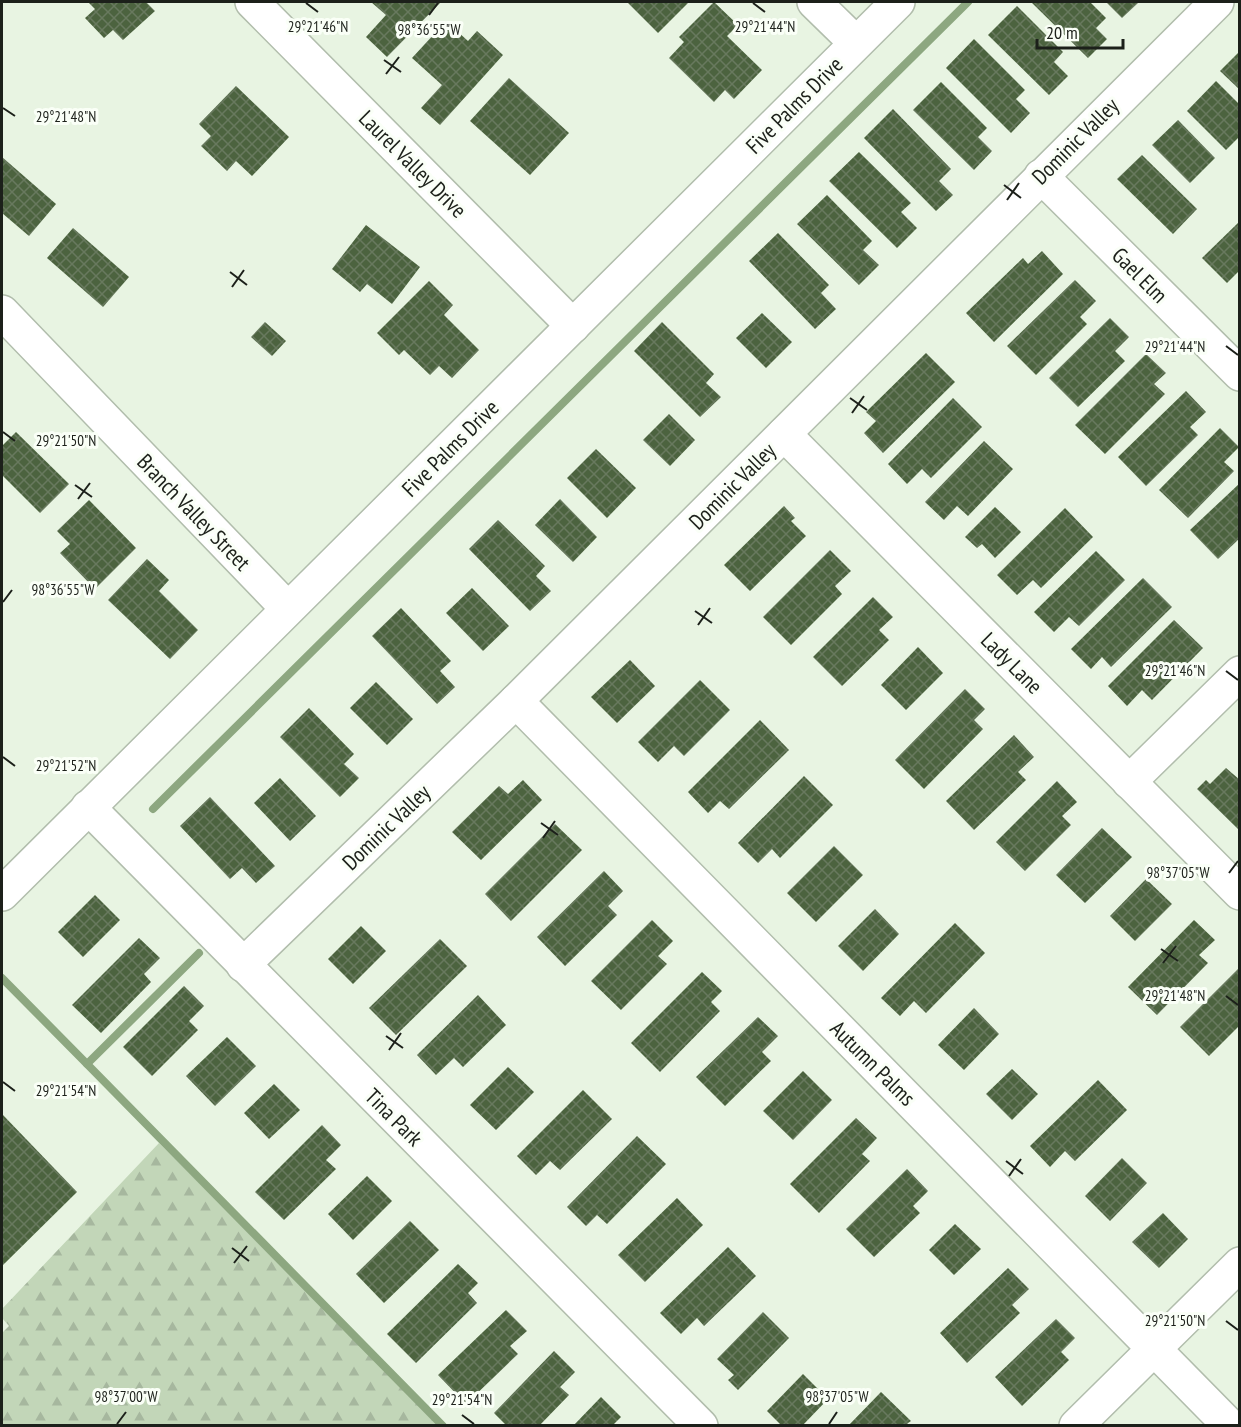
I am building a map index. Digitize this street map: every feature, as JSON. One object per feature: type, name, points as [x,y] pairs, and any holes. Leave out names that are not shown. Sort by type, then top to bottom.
[{"type":"street","name":"Laurel Valley Drive","points":[[252,2],[573,326]]},
{"type":"street","points":[[814,2],[856,43]]},
{"type":"street","name":"Five Palms Drive","points":[[2,894],[898,2]]},
{"type":"street","name":"Dominic Valley","points":[[243,965],[516,701],[1217,2]]},
{"type":"street","name":"Gael Elm","points":[[1041,176],[1239,374]]},
{"type":"street","name":"Branch Valley Street","points":[[2,312],[287,608]]},
{"type":"street","name":"Lady Lane","points":[[784,434],[1239,893]]},
{"type":"street","points":[[1129,782],[1239,673]]},
{"type":"street","name":"Autumn Palms","points":[[516,701],[1230,1425]]},
{"type":"street","name":"Tina Park","points":[[88,807],[701,1425]]},
{"type":"street","points":[[1076,1425],[1239,1264]]},
{"type":"green space","points":[[159,1143],[439,1425],[2,1425],[2,1333],[9,1326],[2,1318],[2,1309]]},
{"type":"building","points":[[88,2],[146,2],[155,11],[123,40],[113,30],[104,38],[85,18],[95,9]]},
{"type":"building","points":[[371,2],[441,2],[387,57],[366,37],[386,15]]},
{"type":"building","points":[[627,2],[689,2],[658,33]]},
{"type":"building","points":[[714,2],[738,25],[727,36],[762,70],[734,99],[725,90],[714,102],[669,58],[684,42],[679,37]]},
{"type":"building","points":[[1031,2],[1090,2],[1106,18],[1096,28],[1107,39],[1088,58]]},
{"type":"building","points":[[1106,2],[1139,2],[1122,18]]},
{"type":"building","points":[[1017,6],[1063,52],[1054,62],[1068,76],[1049,95],[988,35]]},
{"type":"building","points":[[446,21],[468,41],[477,31],[503,55],[440,125],[421,108],[442,85],[412,58]]},
{"type":"building","points":[[974,39],[1025,90],[1016,99],[1030,113],[1011,133],[946,68]]},
{"type":"building","points":[[1240,51],[1240,90],[1220,71]]},
{"type":"building","points":[[509,78],[569,133],[530,175],[470,121]]},
{"type":"building","points":[[1216,81],[1240,105],[1240,136],[1226,150],[1187,111]]},
{"type":"building","points":[[941,82],[987,128],[978,137],[992,151],[974,170],[913,110]]},
{"type":"building","points":[[236,86],[289,137],[252,176],[236,161],[227,171],[201,146],[211,136],[199,124]]},
{"type":"building","points":[[893,109],[951,169],[939,181],[953,195],[936,211],[864,138]]},
{"type":"building","points":[[1178,120],[1215,158],[1190,183],[1152,145]]},
{"type":"building","points":[[859,152],[911,203],[901,212],[917,228],[897,248],[829,181]]},
{"type":"building","points":[[1142,155],[1197,209],[1173,234],[1117,179]]},
{"type":"building","points":[[2,157],[56,204],[29,236],[2,213]]},
{"type":"building","points":[[827,195],[872,241],[863,250],[879,265],[859,285],[797,224]]},
{"type":"building","points":[[1240,221],[1240,270],[1227,283],[1202,258]]},
{"type":"building","points":[[366,225],[420,267],[392,304],[367,284],[360,292],[332,269]]},
{"type":"building","points":[[73,228],[129,277],[103,307],[47,258]]},
{"type":"building","points":[[778,233],[829,285],[821,293],[836,309],[815,329],[749,261]]},
{"type":"building","points":[[1042,251],[1063,274],[994,342],[966,313],[1023,258],[1028,264]]},
{"type":"building","points":[[1075,280],[1096,301],[1080,317],[1087,324],[1036,375],[1007,346]]},
{"type":"building","points":[[429,281],[453,305],[444,315],[479,350],[452,378],[439,366],[430,375],[404,350],[399,355],[377,333]]},
{"type":"building","points":[[762,313],[792,342],[766,368],[736,338]]},
{"type":"building","points":[[1110,318],[1129,337],[1115,351],[1125,361],[1078,407],[1049,378]]},
{"type":"building","points":[[265,322],[286,341],[272,356],[251,337]]},
{"type":"building","points":[[662,322],[714,374],[706,383],[721,397],[700,417],[634,351]]},
{"type":"building","points":[[926,353],[955,382],[883,453],[864,433],[876,421],[866,412]]},
{"type":"building","points":[[1146,354],[1166,373],[1154,384],[1165,394],[1105,454],[1075,425]]},
{"type":"building","points":[[1186,391],[1206,412],[1190,427],[1198,435],[1146,486],[1118,457]]},
{"type":"building","points":[[953,398],[982,427],[931,478],[922,469],[907,484],[888,464]]},
{"type":"building","points":[[669,414],[695,440],[670,466],[643,440]]},
{"type":"building","points":[[1220,428],[1239,447],[1224,462],[1234,471],[1188,518],[1159,490]]},
{"type":"building","points":[[16,432],[69,484],[40,513],[2,475],[2,446]]},
{"type":"building","points":[[984,441],[1013,469],[968,516],[957,506],[944,520],[925,502]]},
{"type":"building","points":[[596,449],[636,488],[607,518],[567,478]]},
{"type":"building","points":[[1240,483],[1240,538],[1218,559],[1190,530]]},
{"type":"building","points":[[560,499],[597,537],[573,562],[535,525]]},
{"type":"building","points":[[89,500],[136,548],[95,589],[60,553],[70,544],[57,531]]},
{"type":"building","points":[[784,506],[795,518],[791,521],[806,536],[750,591],[724,565]]},
{"type":"building","points":[[995,507],[1021,532],[995,558],[982,544],[977,548],[965,537]]},
{"type":"building","points":[[1065,508],[1093,537],[1041,588],[1033,580],[1017,595],[997,575]]},
{"type":"building","points":[[498,520],[545,566],[536,576],[551,591],[530,611],[469,549]]},
{"type":"building","points":[[830,550],[851,571],[835,586],[842,594],[791,645],[763,617]]},
{"type":"building","points":[[1096,551],[1125,580],[1079,626],[1069,617],[1054,632],[1034,612]]},
{"type":"building","points":[[147,559],[169,580],[159,591],[198,630],[170,659],[108,600]]},
{"type":"building","points":[[1143,578],[1172,607],[1111,667],[1102,657],[1091,669],[1071,649]]},
{"type":"building","points":[[472,588],[509,626],[483,651],[446,613]]},
{"type":"building","points":[[873,597],[893,617],[879,630],[889,640],[842,686],[813,657]]},
{"type":"building","points":[[401,608],[451,661],[440,671],[455,687],[437,704],[372,636]]},
{"type":"building","points":[[1174,620],[1203,648],[1152,700],[1142,690],[1127,706],[1108,686]]},
{"type":"building","points":[[918,647],[943,673],[906,710],[881,685]]},
{"type":"building","points":[[630,660],[655,686],[617,723],[591,697]]},
{"type":"building","points":[[700,680],[730,710],[684,756],[674,746],[658,762],[638,742]]},
{"type":"building","points":[[376,682],[413,719],[387,745],[350,708]]},
{"type":"building","points":[[965,689],[985,709],[974,720],[983,729],[924,789],[895,760]]},
{"type":"building","points":[[309,708],[354,754],[344,764],[359,778],[340,797],[280,737]]},
{"type":"building","points":[[760,720],[789,750],[729,809],[720,801],[708,813],[688,792]]},
{"type":"building","points":[[1014,735],[1034,757],[1018,772],[1026,780],[974,830],[946,801]]},
{"type":"building","points":[[1226,768],[1240,780],[1240,831],[1197,789],[1206,780],[1210,784]]},
{"type":"building","points":[[804,776],[833,805],[780,858],[772,849],[758,863],[738,843]]},
{"type":"building","points":[[280,778],[316,816],[290,841],[254,803]]},
{"type":"building","points":[[523,780],[542,800],[481,860],[452,832],[499,786],[508,794]]},
{"type":"building","points":[[1057,781],[1077,802],[1062,816],[1071,825],[1025,871],[996,842]]},
{"type":"building","points":[[210,797],[275,866],[256,883],[242,868],[230,879],[180,826]]},
{"type":"building","points":[[555,824],[582,850],[511,921],[485,894]]},
{"type":"building","points":[[1102,828],[1132,857],[1085,903],[1056,875]]},
{"type":"building","points":[[834,846],[863,875],[816,922],[787,893]]},
{"type":"building","points":[[604,871],[623,891],[608,906],[617,915],[565,966],[537,937]]},
{"type":"building","points":[[1146,879],[1172,904],[1135,941],[1110,916]]},
{"type":"building","points":[[95,895],[120,920],[83,957],[58,932]]},
{"type":"building","points":[[875,909],[899,934],[863,971],[838,946]]},
{"type":"building","points":[[652,920],[673,941],[658,956],[667,964],[621,1010],[591,981]]},
{"type":"building","points":[[1194,920],[1215,940],[1199,955],[1208,963],[1157,1015],[1128,987]]},
{"type":"building","points":[[955,923],[985,953],[926,1013],[914,1001],[900,1016],[881,998]]},
{"type":"building","points":[[361,926],[386,951],[353,984],[328,959]]},
{"type":"building","points":[[139,938],[160,958],[144,974],[151,982],[101,1033],[72,1005]]},
{"type":"building","points":[[440,939],[467,966],[396,1035],[369,1008]]},
{"type":"building","points":[[1240,967],[1240,1025],[1209,1056],[1180,1027]]},
{"type":"building","points":[[702,972],[722,991],[711,1002],[720,1011],[660,1072],[631,1043]]},
{"type":"building","points":[[184,986],[204,1006],[189,1021],[198,1030],[152,1076],[123,1047]]},
{"type":"building","points":[[478,995],[506,1025],[463,1067],[454,1058],[436,1075],[417,1055]]},
{"type":"building","points":[[974,1008],[999,1034],[964,1070],[938,1045]]},
{"type":"building","points":[[758,1017],[778,1036],[762,1052],[771,1061],[725,1106],[696,1077]]},
{"type":"building","points":[[227,1037],[256,1066],[215,1106],[186,1076]]},
{"type":"building","points":[[508,1067],[534,1092],[496,1130],[470,1105]]},
{"type":"building","points":[[1012,1069],[1038,1094],[1012,1120],[986,1094]]},
{"type":"building","points":[[803,1071],[832,1100],[793,1140],[763,1111]]},
{"type":"building","points":[[1098,1080],[1127,1110],[1075,1161],[1065,1151],[1050,1167],[1030,1146]]},
{"type":"building","points":[[274,1084],[300,1110],[269,1139],[244,1113]]},
{"type":"building","points":[[583,1090],[612,1119],[560,1170],[550,1161],[536,1175],[517,1156]]},
{"type":"building","points":[[2,1114],[77,1192],[2,1266]]},
{"type":"building","points":[[856,1118],[877,1138],[862,1154],[870,1161],[819,1213],[790,1184]]},
{"type":"building","points":[[322,1125],[341,1145],[326,1160],[336,1169],[284,1220],[255,1192]]},
{"type":"building","points":[[637,1136],[666,1164],[607,1224],[597,1215],[586,1226],[567,1207]]},
{"type":"building","points":[[1122,1158],[1147,1183],[1110,1221],[1085,1196]]},
{"type":"building","points":[[907,1169],[928,1191],[913,1206],[920,1213],[874,1257],[846,1229]]},
{"type":"building","points":[[367,1176],[392,1201],[353,1240],[328,1214]]},
{"type":"building","points":[[677,1198],[703,1225],[645,1282],[618,1255]]},
{"type":"building","points":[[1163,1213],[1188,1239],[1159,1268],[1132,1242]]},
{"type":"building","points":[[410,1221],[439,1250],[384,1303],[356,1274]]},
{"type":"building","points":[[955,1224],[981,1249],[954,1275],[929,1250]]},
{"type":"building","points":[[728,1247],[756,1276],[704,1326],[697,1318],[681,1334],[660,1313]]},
{"type":"building","points":[[458,1264],[478,1283],[468,1293],[477,1303],[416,1363],[387,1334]]},
{"type":"building","points":[[1008,1268],[1029,1289],[1012,1305],[1020,1313],[967,1363],[940,1333]]},
{"type":"building","points":[[506,1310],[527,1331],[510,1346],[518,1354],[466,1404],[438,1375]]},
{"type":"building","points":[[763,1312],[789,1338],[738,1390],[728,1380],[734,1375],[717,1359]]},
{"type":"building","points":[[1056,1319],[1075,1338],[1061,1352],[1069,1360],[1022,1406],[995,1377]]},
{"type":"building","points":[[554,1351],[575,1372],[560,1387],[569,1395],[539,1426],[507,1426],[494,1413]]},
{"type":"building","points":[[803,1374],[828,1399],[802,1426],[782,1426],[767,1411]]},
{"type":"building","points":[[881,1392],[911,1421],[906,1426],[848,1426]]},
{"type":"building","points":[[601,1397],[621,1417],[612,1426],[573,1426]]},
{"type":"waterway","points":[[153,809],[968,2]]},
{"type":"waterway","points":[[2,978],[87,1064],[199,953]]},
{"type":"waterway","points":[[87,1064],[443,1426]]}]
